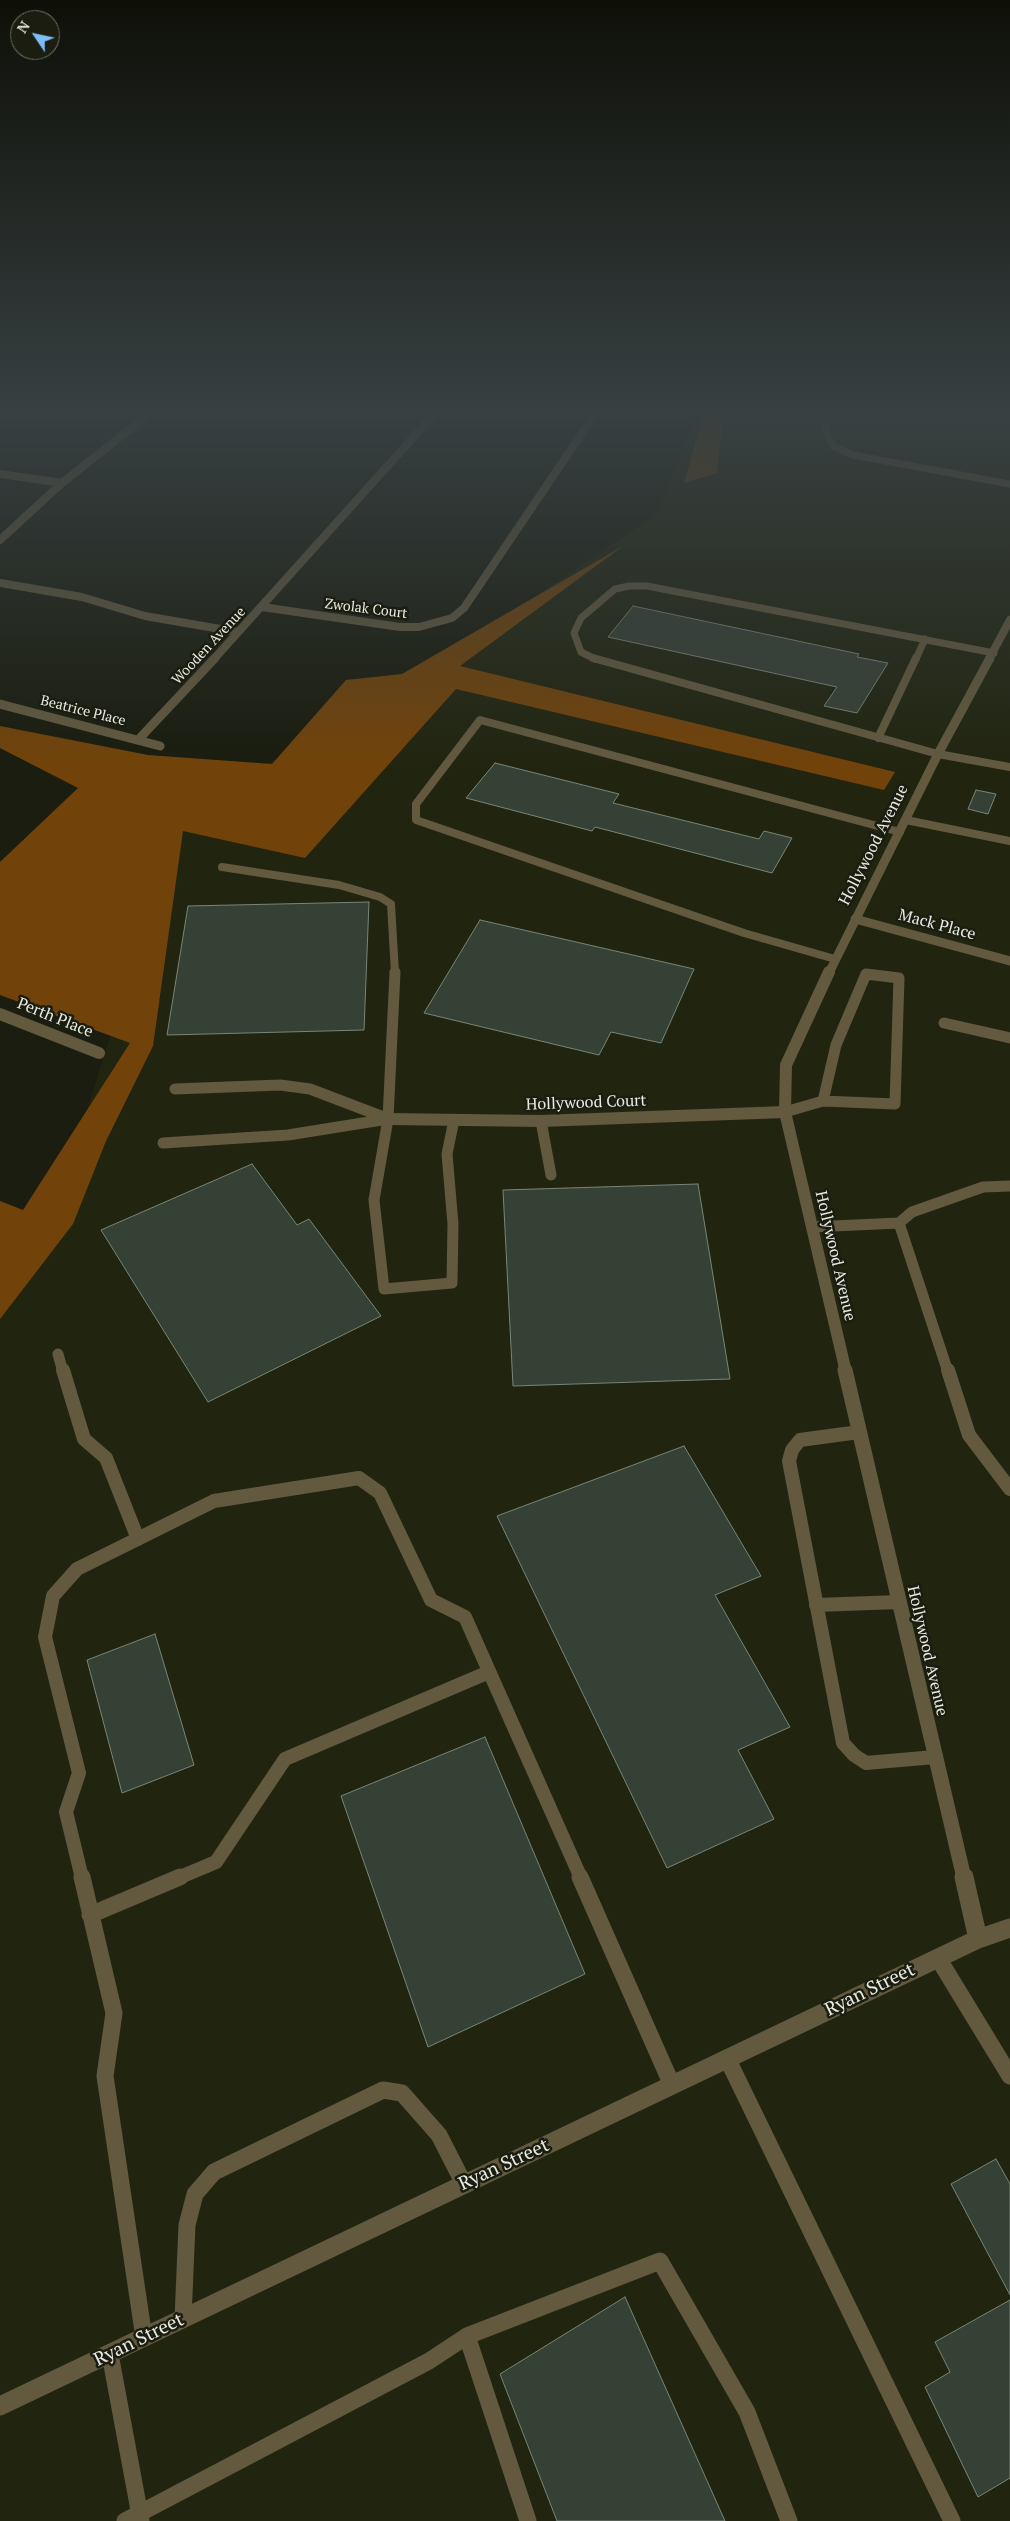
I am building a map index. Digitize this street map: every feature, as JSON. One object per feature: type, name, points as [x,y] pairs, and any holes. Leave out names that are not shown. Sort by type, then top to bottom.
[{"type":"street","points":[[0,540],[12,529]]},
{"type":"street","name":"Wooden Avenue","points":[[138,740],[332,529]]},
{"type":"street","name":"Zwolak Court","points":[[262,607],[400,627],[419,627],[452,618],[464,608],[518,529]]},
{"type":"street","points":[[0,584],[82,597],[146,616],[238,632]]},
{"type":"street","name":"Hollywood Avenue","points":[[978,1939],[785,1112],[786,1065],[835,959],[938,754],[1009,623]]},
{"type":"street","name":"Beatrice Place","points":[[0,704],[160,746]]},
{"type":"street","name":"Mack Place","points":[[855,919],[1010,961]]},
{"type":"street","name":"Perth Place","points":[[0,1014],[99,1053]]},
{"type":"street","name":"Hollywood Court","points":[[388,1119],[541,1121],[785,1112]]},
{"type":"street","name":"Ryan Street","points":[[0,2406],[978,1939],[1010,1928]]},
{"type":"lane","points":[[994,653],[647,586],[629,586],[615,589],[581,618],[574,633],[582,652],[600,661],[938,754],[1010,767]]},
{"type":"lane","points":[[878,738],[925,639]]},
{"type":"lane","points":[[835,959],[744,932],[416,820],[416,804],[480,720],[900,832]]},
{"type":"lane","points":[[906,820],[1010,841]]},
{"type":"lane","points":[[222,868],[339,885],[380,897],[391,904],[396,986],[388,1119],[374,1200],[384,1289],[452,1283],[452,1224],[447,1154],[454,1120]]},
{"type":"lane","points":[[785,1112],[823,1102],[895,1104],[899,978],[866,974],[836,1045],[823,1102]]},
{"type":"lane","points":[[944,1023],[1010,1038]]},
{"type":"lane","points":[[175,1088],[280,1086],[310,1089],[388,1119]]},
{"type":"lane","points":[[163,1143],[288,1135],[388,1119]]},
{"type":"lane","points":[[541,1121],[551,1175]]},
{"type":"lane","points":[[812,1227],[899,1222],[912,1212],[983,1187],[1010,1186]]},
{"type":"lane","points":[[899,1222],[969,1435],[1010,1489]]},
{"type":"lane","points":[[58,1354],[84,1439],[106,1458],[138,1539]]},
{"type":"lane","points":[[859,1432],[800,1440],[792,1450],[789,1461],[842,1743],[854,1755],[866,1763],[935,1757]]},
{"type":"lane","points":[[144,2338],[106,2076],[114,2013],[66,1812],[79,1773],[45,1637],[54,1596],[77,1569],[214,1501],[359,1478],[380,1493],[431,1600],[465,1617],[672,2085]]},
{"type":"lane","points":[[816,1605],[899,1602]]},
{"type":"lane","points":[[90,1915],[216,1862],[285,1759],[489,1672]]},
{"type":"lane","points":[[938,1958],[1010,2076]]},
{"type":"lane","points":[[727,2058],[952,2521]]},
{"type":"lane","points":[[183,2318],[187,2225],[195,2194],[214,2172],[383,2090],[402,2093],[439,2135],[464,2184]]},
{"type":"lane","points":[[110,2354],[136,2519],[428,2361],[467,2336],[660,2261],[747,2412],[789,2521]]},
{"type":"lane","points":[[467,2336],[528,2521]]},
{"type":"shaded area","points":[[635,529],[1010,529],[1010,2521],[0,2521],[0,1286],[57,1208],[178,815],[385,697]]},
{"type":"shaded area","points":[[623,546],[460,666],[895,772],[884,790],[456,689],[305,858],[183,831],[153,1046],[106,1141],[73,1224],[0,1319],[0,1201],[23,1210],[130,1043],[0,995],[0,862],[78,788],[0,748],[0,726],[148,755],[272,764],[346,680],[402,674]]},
{"type":"building","points":[[633,606],[859,654],[857,657],[888,663],[857,713],[824,706],[837,687],[608,637]]},
{"type":"building","points":[[495,763],[619,794],[613,803],[759,839],[764,831],[792,838],[772,873],[595,827],[592,831],[466,798]]},
{"type":"building","points":[[976,790],[996,794],[988,814],[968,809]]},
{"type":"building","points":[[369,902],[364,1030],[167,1035],[188,906]]},
{"type":"building","points":[[480,920],[694,969],[661,1043],[611,1032],[599,1055],[424,1013]]},
{"type":"building","points":[[252,1164],[297,1225],[309,1219],[381,1316],[208,1402],[101,1230]]},
{"type":"building","points":[[698,1184],[730,1379],[513,1386],[503,1190]]},
{"type":"building","points":[[684,1446],[761,1576],[715,1595],[790,1727],[738,1750],[774,1819],[667,1868],[497,1516]]},
{"type":"building","points":[[155,1634],[194,1765],[122,1793],[87,1660]]},
{"type":"building","points":[[485,1737],[585,1974],[428,2047],[341,1796]]},
{"type":"building","points":[[996,2159],[1010,2184],[1010,2295],[951,2184]]},
{"type":"building","points":[[625,2297],[725,2521],[557,2521],[500,2374]]},
{"type":"building","points":[[1010,2300],[1010,2478],[978,2497],[925,2387],[950,2372],[935,2342]]}]
